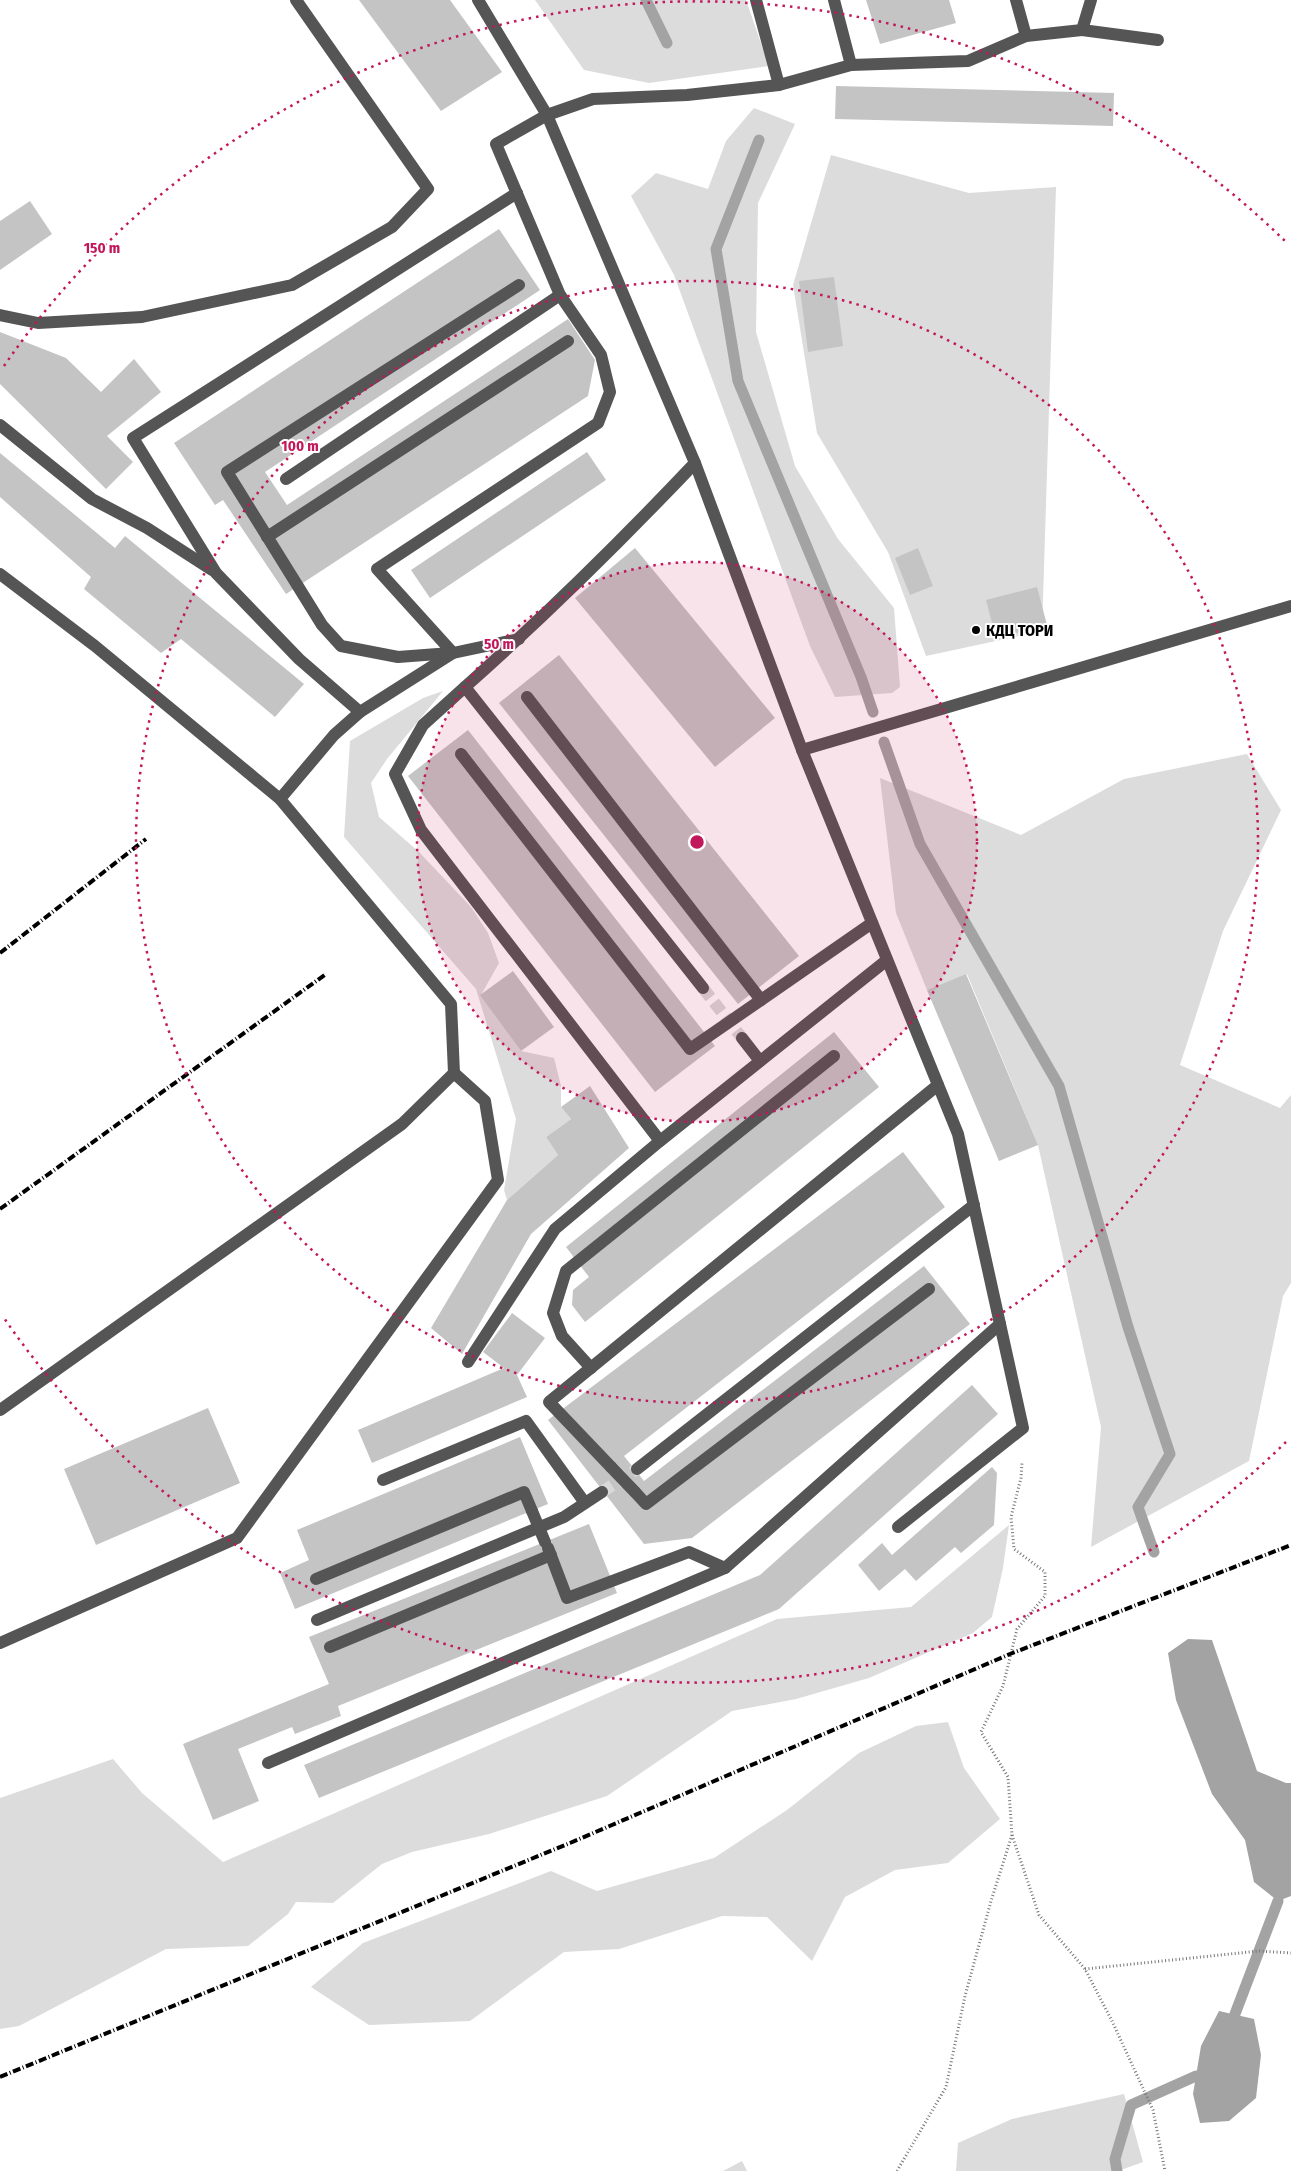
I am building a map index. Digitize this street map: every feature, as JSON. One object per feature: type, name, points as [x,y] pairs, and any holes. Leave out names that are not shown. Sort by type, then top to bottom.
[{"type":"lane","points":[[0,315],[38,323],[142,317],[292,285],[392,227],[428,188],[296,0]]},
{"type":"lane","points":[[478,0],[547,116],[695,462],[802,750],[958,1134],[1023,1428],[898,1527]]},
{"type":"lane","points":[[756,0],[779,85]]},
{"type":"lane","points":[[834,0],[851,65]]},
{"type":"lane","points":[[1016,0],[1026,36]]},
{"type":"lane","points":[[1082,30],[1091,0]]},
{"type":"lane","points":[[453,653],[377,569],[598,423],[610,392],[601,354],[560,295],[496,144],[547,116],[593,99],[687,95],[779,85],[851,65],[968,61],[1026,36],[1082,30],[1158,40]]},
{"type":"lane","points":[[360,712],[299,659],[216,573],[133,438],[517,193]]},
{"type":"lane","points":[[519,285],[227,472],[322,626],[341,646],[398,657],[453,653],[519,639]]},
{"type":"lane","points":[[286,479],[560,295]]},
{"type":"lane","points":[[267,536],[568,341]]},
{"type":"lane","points":[[0,425],[92,499],[147,528],[216,573]]},
{"type":"lane","points":[[660,1141],[421,830],[395,774],[423,725],[519,639],[624,537],[695,462]]},
{"type":"lane","points":[[0,574],[95,646],[280,799],[451,1004],[454,1073],[485,1101],[498,1180],[237,1538],[0,1643]]},
{"type":"lane","points":[[802,750],[1291,606]]},
{"type":"lane","points":[[280,799],[334,735],[360,712],[453,653]]},
{"type":"lane","points":[[465,687],[703,988]]},
{"type":"lane","points":[[527,697],[761,1000]]},
{"type":"lane","points":[[461,754],[690,1049],[872,923]]},
{"type":"lane","points":[[468,1362],[555,1229],[660,1141],[887,960]]},
{"type":"lane","points":[[742,1038],[760,1061]]},
{"type":"lane","points":[[591,1368],[562,1336],[553,1312],[559,1288],[566,1271],[834,1056]]},
{"type":"lane","points":[[0,1410],[402,1124],[454,1073]]},
{"type":"lane","points":[[929,1289],[646,1504],[549,1402],[938,1085]]},
{"type":"lane","points":[[637,1469],[974,1205]]},
{"type":"lane","points":[[268,1763],[725,1568],[1000,1324]]},
{"type":"lane","points":[[383,1480],[526,1421],[585,1502]]},
{"type":"lane","points":[[316,1579],[524,1492],[567,1598],[689,1552],[725,1568]]},
{"type":"lane","points":[[317,1620],[564,1517],[602,1492]]},
{"type":"lane","points":[[330,1647],[551,1555]]},
{"type":"path","points":[[1023,1428],[1021,1478],[1011,1517],[1014,1549],[1045,1572],[1045,1596],[1017,1629],[1003,1686],[981,1732],[1008,1778],[1012,1835],[1039,1915],[1085,1969],[1112,2021],[1153,2110],[1165,2171]]},
{"type":"path","points":[[897,2171],[946,2087],[965,1996],[991,1901],[1012,1835]]},
{"type":"path","points":[[1085,1969],[1259,1952],[1291,1953]]},
{"type":"shaded area","points":[[535,0],[746,0],[769,66],[649,83],[584,70]]},
{"type":"shaded area","points":[[754,108],[795,124],[758,203],[756,332],[795,466],[838,539],[894,608],[900,687],[892,693],[835,697],[810,646],[674,275],[631,196],[656,173],[708,189],[726,141]]},
{"type":"shaded area","points":[[831,155],[969,193],[1056,187],[1042,631],[926,656],[888,552],[817,433],[793,285]]},
{"type":"shaded area","points":[[443,691],[387,759],[371,783],[379,817],[419,852],[471,907],[488,933],[499,963],[481,995],[521,1051],[554,1058],[561,1086],[561,1107],[571,1119],[546,1137],[558,1155],[507,1200],[504,1190],[516,1119],[476,989],[344,837],[350,741],[423,698]]},
{"type":"shaded area","points":[[1247,754],[1281,810],[1223,931],[1180,1065],[1280,1108],[1291,1095],[1291,1283],[1283,1296],[1249,1461],[1091,1547],[1101,1427],[1038,1145],[967,974],[927,990],[896,913],[880,778],[1021,835],[1124,779]]},
{"type":"shaded area","points":[[1009,1525],[1003,1568],[992,1617],[973,1633],[869,1678],[796,1699],[732,1711],[607,1796],[489,1834],[412,1852],[382,1864],[333,1903],[296,1902],[288,1914],[248,1946],[166,1949],[19,2026],[0,2029],[0,1798],[113,1759],[142,1793],[223,1862],[777,1619],[911,1607]]},
{"type":"shaded area","points":[[1188,1639],[1212,1640],[1257,1771],[1286,1783],[1291,1783],[1291,1896],[1278,1901],[1254,1882],[1245,1840],[1212,1794],[1176,1700],[1168,1653]]},
{"type":"shaded area","points":[[948,1722],[964,1768],[1000,1819],[948,1863],[895,1870],[845,1897],[812,1961],[767,1917],[722,1916],[619,1949],[564,1952],[470,2021],[369,2025],[311,1987],[363,1943],[551,1871],[597,1891],[714,1858],[787,1810],[859,1753],[916,1726]]},
{"type":"shaded area","points":[[1219,2011],[1254,2019],[1261,2055],[1256,2098],[1229,2121],[1200,2123],[1193,2094],[1201,2046]]},
{"type":"shaded area","points":[[1124,2094],[1143,2162],[1118,2171],[956,2171],[958,2143],[1012,2119]]},
{"type":"shaded area","points":[[742,2161],[747,2171],[723,2171]]},
{"type":"building","points":[[359,0],[450,0],[502,72],[441,111]]},
{"type":"building","points":[[866,0],[949,0],[956,23],[880,44]]},
{"type":"building","points":[[836,86],[1114,93],[1113,126],[835,119]]},
{"type":"building","points":[[30,201],[52,234],[0,270],[0,221]]},
{"type":"building","points":[[499,229],[540,290],[265,472],[287,505],[568,319],[595,360],[588,396],[286,594],[223,500],[215,505],[174,443]]},
{"type":"building","points":[[834,277],[843,346],[808,352],[799,281]]},
{"type":"building","points":[[0,332],[66,358],[101,392],[134,359],[161,392],[107,436],[133,462],[106,489],[0,384]]},
{"type":"building","points":[[587,452],[606,480],[430,598],[411,570]]},
{"type":"building","points":[[0,453],[115,548],[125,536],[304,684],[275,717],[181,639],[161,653],[84,589],[91,577],[0,497]]},
{"type":"building","points":[[635,548],[775,718],[715,767],[575,598]]},
{"type":"building","points":[[918,548],[933,586],[910,595],[895,558]]},
{"type":"building","points":[[1037,587],[1047,625],[996,638],[986,600]]},
{"type":"building","points":[[559,655],[799,956],[738,1004],[499,703]]},
{"type":"building","points":[[468,730],[715,1046],[655,1092],[408,776]]},
{"type":"building","points":[[513,971],[554,1027],[521,1051],[480,995]]},
{"type":"building","points":[[966,974],[1038,1145],[999,1161],[927,990]]},
{"type":"building","points":[[834,1032],[879,1087],[585,1322],[572,1305],[573,1290],[589,1277],[566,1247]]},
{"type":"building","points":[[590,1086],[629,1148],[531,1234],[462,1354],[431,1328],[507,1200],[558,1155],[546,1137],[571,1119],[561,1107]]},
{"type":"building","points":[[903,1152],[945,1207],[624,1456],[644,1481],[924,1266],[970,1324],[692,1538],[644,1544],[548,1420]]},
{"type":"building","points":[[512,1313],[545,1338],[517,1375],[527,1397],[372,1463],[358,1430],[504,1368],[483,1352]]},
{"type":"building","points":[[972,1385],[998,1414],[779,1609],[319,1798],[304,1765],[760,1575]]},
{"type":"building","points":[[208,1408],[240,1483],[96,1545],[64,1469]]},
{"type":"building","points":[[520,1437],[548,1504],[295,1609],[280,1573],[309,1560],[297,1530]]},
{"type":"building","points":[[992,1467],[997,1473],[994,1525],[961,1553],[955,1547],[916,1581],[905,1569],[879,1591],[858,1565],[882,1543],[892,1555]]},
{"type":"building","points":[[589,1524],[617,1593],[338,1706],[341,1716],[295,1734],[292,1727],[238,1749],[259,1801],[213,1820],[183,1744],[329,1684],[309,1637]]},
{"type":"waterway","points":[[646,0],[667,43]]},
{"type":"waterway","points":[[759,140],[716,249],[738,381],[861,677],[873,712]]},
{"type":"waterway","points":[[884,742],[920,844],[1059,1086],[1128,1327],[1170,1454],[1138,1507],[1154,1552]]},
{"type":"waterway","points":[[1235,2014],[1278,1901]]},
{"type":"waterway","points":[[1117,2171],[1115,2159],[1131,2105],[1196,2076]]},
{"type":"tunnel","points":[[703,988],[742,1038]]},
{"type":"tunnel","points":[[602,1492],[637,1469]]},
{"type":"railway","points":[[0,953],[146,839]]},
{"type":"railway","points":[[0,1209],[326,974]]},
{"type":"railway","points":[[0,2077],[570,1843],[1010,1654],[1291,1545]]},
{"type":"place","name":"КДЦ ТОРИ","points":[[976,630]]}]
